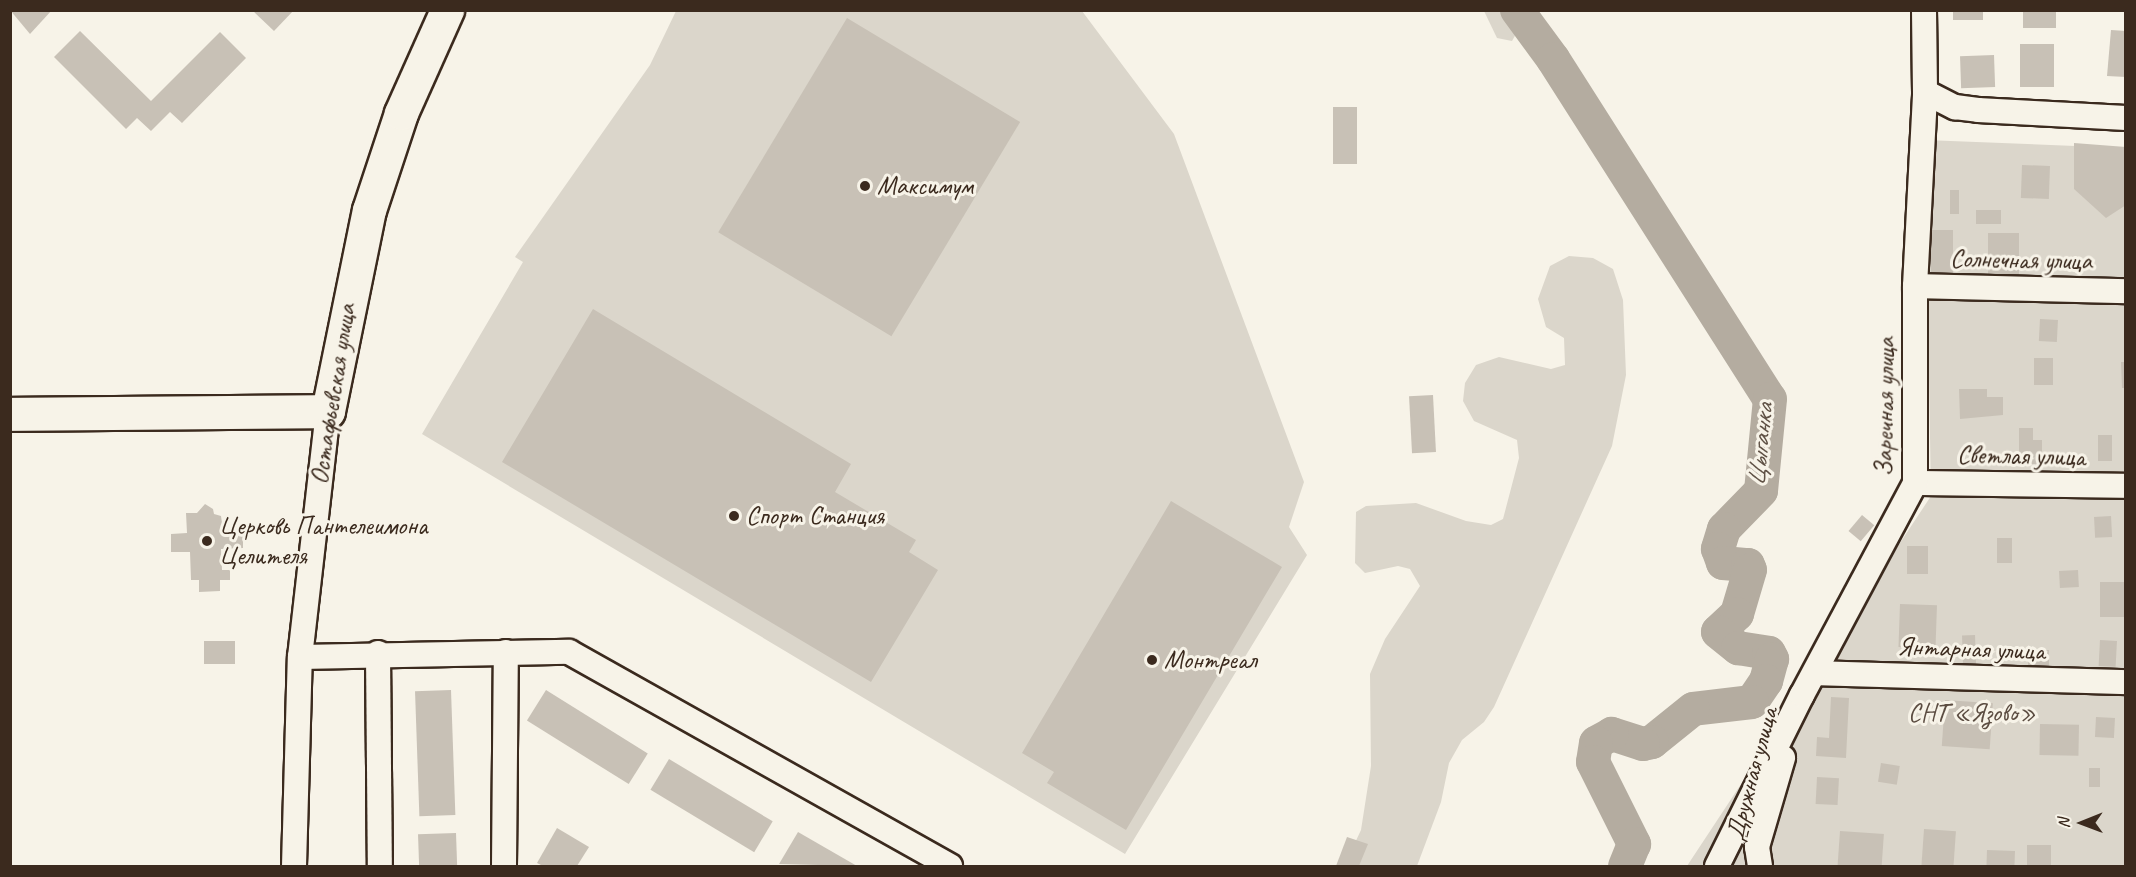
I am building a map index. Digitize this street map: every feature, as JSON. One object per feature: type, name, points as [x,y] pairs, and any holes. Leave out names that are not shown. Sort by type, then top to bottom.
[{"type":"street","name":"Остафьевская улица","points":[[294,867],[300,657],[328,411],[369,210],[402,113],[447,10]]},
{"type":"street","name":"Заречная улица","points":[[1717,867],[1802,695],[1915,483],[1915,286],[1925,92],[1924,10]]},
{"type":"street","points":[[1925,92],[1955,107],[1978,110],[2126,118]]},
{"type":"street","name":"Солнечная улица","points":[[1915,286],[2126,291]]},
{"type":"street","points":[[10,414],[328,411]]},
{"type":"street","name":"Светлая улица","points":[[1915,483],[2126,486]]},
{"type":"street","points":[[504,867],[506,652]]},
{"type":"street","points":[[300,657],[378,653],[570,652],[590,661],[950,867]]},
{"type":"street","points":[[378,653],[380,867]]},
{"type":"street","name":"Янтарная улица","points":[[1815,673],[2126,682]]},
{"type":"street","name":"Дружная улица","points":[[1760,867],[1757,847],[1802,695]]},
{"type":"green space","points":[[676,11],[1082,11],[1174,134],[1304,482],[1289,527],[1307,555],[1125,854],[422,434],[523,262],[515,257],[650,65]]},
{"type":"green space","points":[[1484,11],[1529,11],[1512,41],[1497,38]]},
{"type":"green space","name":"СНТ «Язово»","points":[[1925,140],[2125,148],[2125,866],[1687,866],[1931,496]]},
{"type":"green space","points":[[1569,256],[1593,258],[1613,269],[1623,300],[1626,375],[1612,446],[1494,707],[1484,722],[1462,740],[1449,763],[1441,802],[1417,866],[1344,866],[1361,830],[1371,766],[1370,674],[1385,639],[1420,586],[1410,569],[1398,566],[1365,573],[1355,563],[1356,512],[1366,506],[1416,503],[1466,521],[1491,525],[1503,519],[1519,458],[1517,440],[1474,421],[1463,401],[1465,383],[1476,365],[1499,357],[1551,369],[1565,365],[1564,338],[1546,327],[1538,299],[1550,266]]},
{"type":"building","points":[[10,10],[52,10],[30,34]]},
{"type":"building","points":[[252,10],[294,10],[274,31]]},
{"type":"building","points":[[1953,10],[1983,10],[1983,20],[1953,20]]},
{"type":"building","points":[[2023,10],[2056,10],[2056,28],[2023,28]]},
{"type":"building","name":"Максимум","points":[[847,18],[1020,122],[891,336],[718,232]]},
{"type":"building","points":[[2111,30],[2126,31],[2126,77],[2107,76]]},
{"type":"building","points":[[80,31],[151,101],[220,32],[246,58],[182,123],[170,112],[151,131],[137,118],[126,129],[54,57]]},
{"type":"building","points":[[2020,44],[2054,44],[2054,87],[2020,87]]},
{"type":"building","points":[[1994,55],[1995,87],[1961,88],[1960,56]]},
{"type":"building","points":[[1333,107],[1357,107],[1357,164],[1333,164]]},
{"type":"building","points":[[2074,143],[2126,147],[2126,205],[2106,218],[2074,189]]},
{"type":"building","points":[[2022,165],[2050,166],[2049,199],[2021,198]]},
{"type":"building","points":[[1950,190],[1959,190],[1959,214],[1950,214]]},
{"type":"building","points":[[1976,210],[2001,210],[2001,224],[1976,224]]},
{"type":"building","points":[[1931,230],[1953,230],[1953,281],[1931,281]]},
{"type":"building","points":[[1988,233],[2019,233],[2019,281],[1988,281]]},
{"type":"building","name":"Спорт Станция","points":[[593,309],[851,464],[835,492],[916,540],[909,552],[938,570],[871,682],[502,462]]},
{"type":"building","points":[[2040,319],[2058,320],[2057,342],[2039,341]]},
{"type":"building","points":[[2034,358],[2053,358],[2053,385],[2034,385]]},
{"type":"building","points":[[2121,362],[2126,362],[2126,388],[2122,388]]},
{"type":"building","points":[[1959,389],[1987,389],[1987,397],[2003,397],[2003,415],[1960,419]]},
{"type":"building","points":[[1433,395],[1436,452],[1412,453],[1409,396]]},
{"type":"building","points":[[2019,428],[2033,428],[2033,440],[2042,440],[2042,464],[2019,464]]},
{"type":"building","points":[[2098,435],[2112,435],[2112,461],[2098,461]]},
{"type":"building","name":"Монтреал","points":[[1171,501],[1282,567],[1126,830],[1047,783],[1054,772],[1022,753]]},
{"type":"building","name":"Церковь Пантелеимона Целителя","points":[[205,504],[213,509],[214,514],[221,516],[223,530],[243,529],[243,548],[221,549],[222,570],[230,570],[230,580],[220,580],[220,591],[199,592],[199,580],[191,580],[190,552],[171,552],[171,534],[187,533],[186,513],[197,513]]},
{"type":"building","points":[[1862,515],[1874,525],[1861,541],[1849,531]]},
{"type":"building","points":[[2111,516],[2112,537],[2095,538],[2094,517]]},
{"type":"building","points":[[1997,538],[2012,538],[2012,563],[1997,563]]},
{"type":"building","points":[[1907,546],[1928,546],[1928,574],[1907,574]]},
{"type":"building","points":[[2078,570],[2079,587],[2060,588],[2059,571]]},
{"type":"building","points":[[2100,582],[2126,582],[2126,617],[2100,617]]},
{"type":"building","points":[[1900,604],[1937,605],[1935,648],[1898,647]]},
{"type":"building","points":[[1962,635],[1975,635],[1976,665],[1963,665]]},
{"type":"building","points":[[2100,640],[2117,641],[2116,667],[2099,666]]},
{"type":"building","points":[[204,641],[235,641],[235,664],[204,664]]},
{"type":"building","points":[[2028,650],[2049,650],[2049,666],[2028,666]]},
{"type":"building","points":[[451,690],[455,815],[419,816],[415,691]]},
{"type":"building","points":[[546,690],[648,754],[629,784],[527,721]]},
{"type":"building","points":[[1831,697],[1849,698],[1846,758],[1816,756],[1817,737],[1829,738]]},
{"type":"building","points":[[1945,700],[1993,703],[1990,749],[1942,746]]},
{"type":"building","points":[[2096,717],[2115,718],[2114,738],[2095,737]]},
{"type":"building","points":[[2040,724],[2079,725],[2078,756],[2039,755]]},
{"type":"building","points":[[669,759],[773,821],[754,852],[650,790]]},
{"type":"building","points":[[1881,763],[1900,766],[1897,785],[1878,782]]},
{"type":"building","points":[[2089,768],[2100,768],[2100,787],[2089,787]]},
{"type":"building","points":[[1817,777],[1839,778],[1838,805],[1816,804]]},
{"type":"building","points":[[557,828],[589,847],[577,866],[543,866],[537,863]]},
{"type":"building","points":[[1924,829],[1956,831],[1953,866],[1921,866]]},
{"type":"building","points":[[1840,831],[1884,834],[1882,866],[1838,866]]},
{"type":"building","points":[[798,832],[857,866],[779,864]]},
{"type":"building","points":[[456,833],[457,866],[419,866],[418,834]]},
{"type":"building","points":[[1347,837],[1368,844],[1359,866],[1336,866]]},
{"type":"building","points":[[2027,845],[2051,845],[2051,866],[2027,866]]},
{"type":"building","points":[[1987,850],[2015,851],[2014,866],[1986,866]]},
{"type":"waterway","name":"Цыганка","points":[[1517,10],[1553,59],[1770,399],[1761,491],[1724,529],[1718,549],[1723,563],[1748,565],[1750,570],[1737,614],[1718,632],[1738,648],[1769,653],[1772,659],[1766,681],[1752,702],[1693,709],[1652,742],[1643,744],[1612,734],[1596,743],[1593,762],[1634,844],[1625,866]]},
{"type":"place","name":"Максимум","points":[[865,186]]},
{"type":"place","name":"Спорт Станция","points":[[734,516]]},
{"type":"place","name":"Церковь Пантелеимона Целителя","points":[[207,541]]},
{"type":"place","name":"Монтреал","points":[[1152,660]]}]
